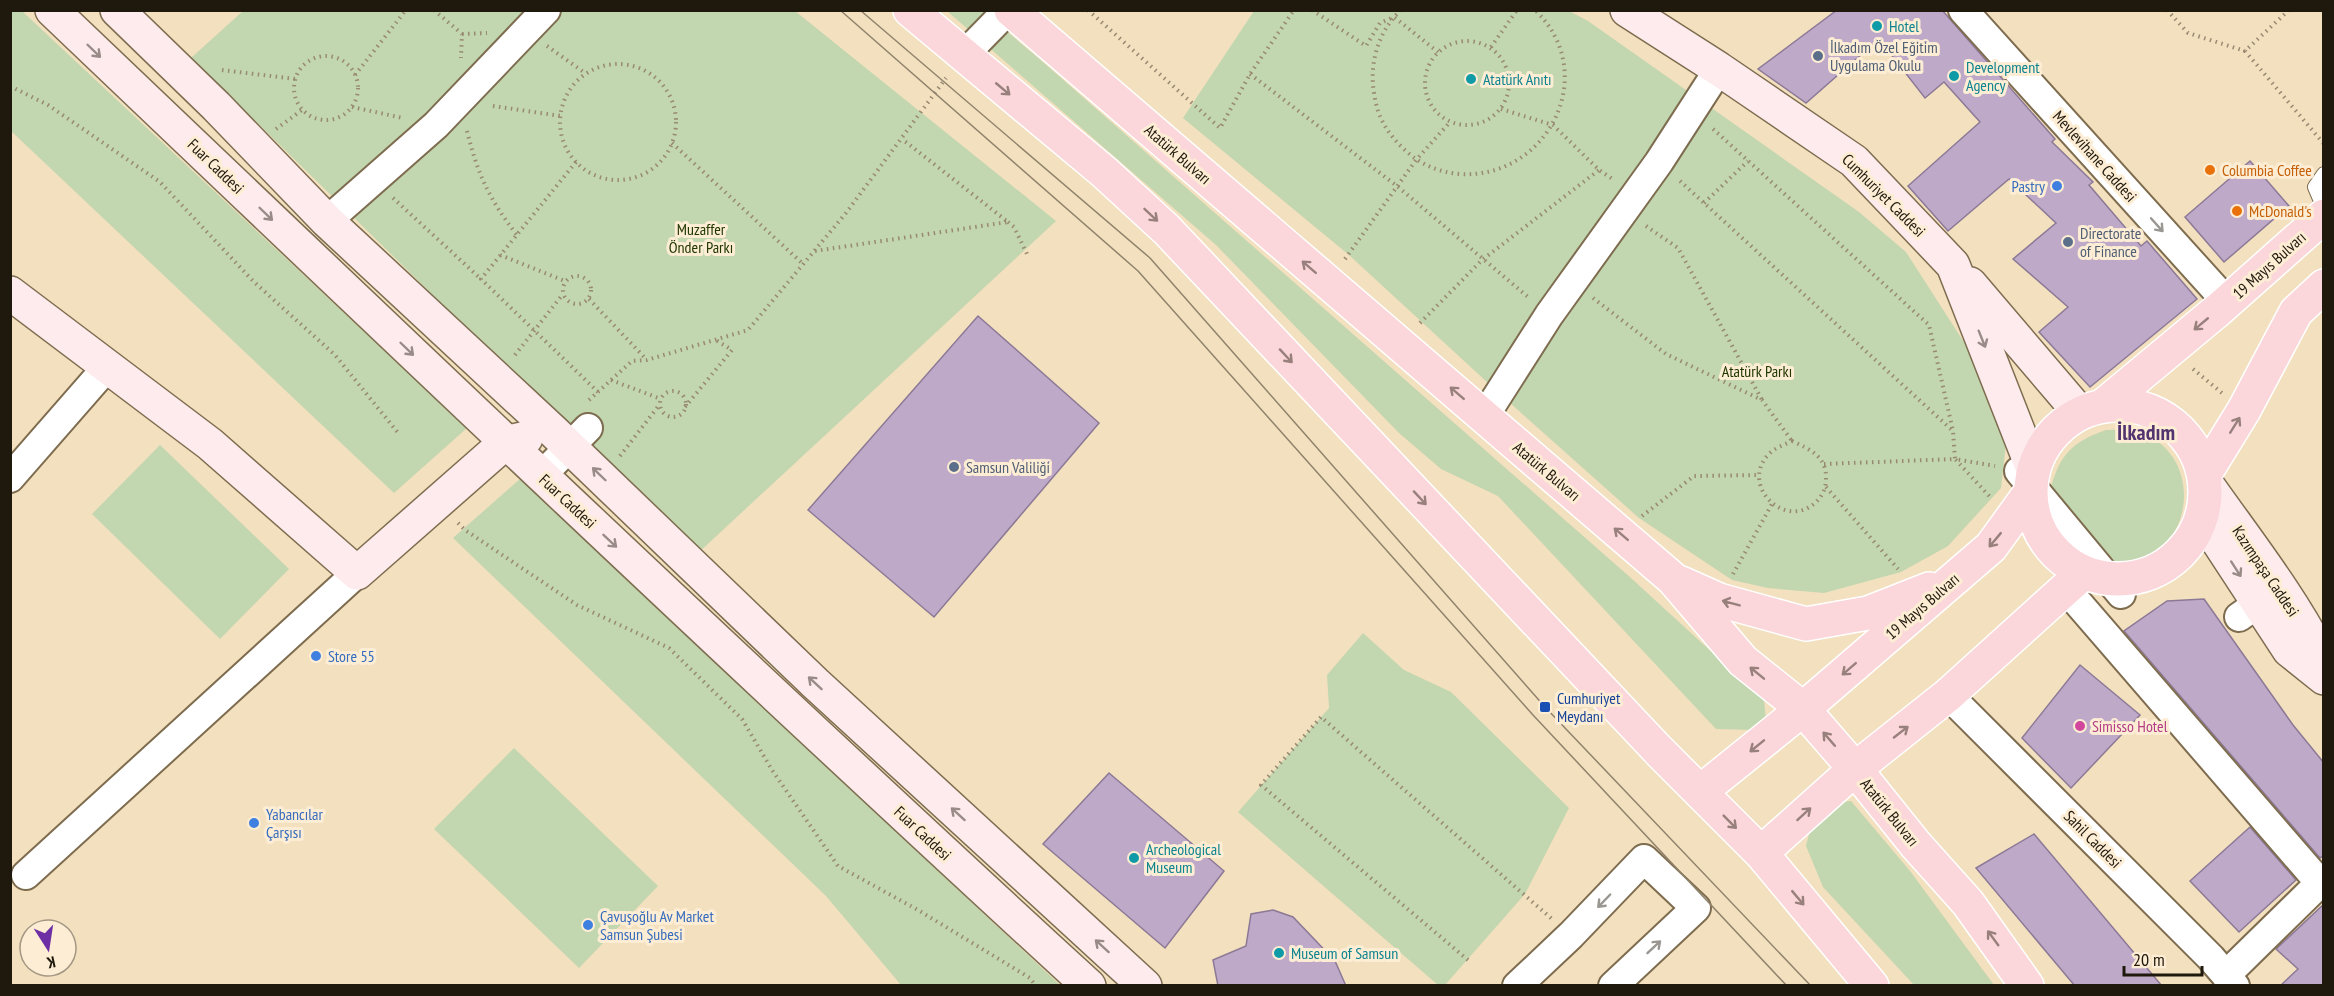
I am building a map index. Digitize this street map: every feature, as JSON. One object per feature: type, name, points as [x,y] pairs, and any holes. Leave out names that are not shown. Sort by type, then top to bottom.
[{"type":"main road","name":"Fuar Caddesi","points":[[52,10],[498,436],[1089,986]]},
{"type":"main road","points":[[117,10],[216,106],[327,221],[507,388],[571,436],[603,479],[815,683],[1145,986]]},
{"type":"main road","points":[[910,10],[1104,172],[1167,230],[1700,792],[1761,853],[1872,986]]},
{"type":"main road","name":"Atatürk Bulvarı","points":[[1010,10],[1673,579],[1743,661],[1803,709],[1916,845],[1968,903],[2027,986]]},
{"type":"main road","name":"Cumhuriyet Caddesi","points":[[1628,10],[1854,161],[1953,265],[2028,479]]},
{"type":"main road","name":"19 Mayıs Bulvarı","points":[[2092,409],[2227,302],[2324,216]]},
{"type":"main road","points":[[1953,265],[2092,409]]},
{"type":"main road","points":[[2205,479],[2296,312],[2324,286]]},
{"type":"main road","points":[[10,293],[210,444],[357,573],[438,503],[498,436],[571,436]]},
{"type":"main road","points":[[1761,853],[1855,769],[1948,695],[2095,584],[2140,578],[2166,566],[2187,547],[2202,522],[2205,479],[2198,455],[2183,432],[2160,414],[2133,405],[2092,409],[2059,427],[2043,446],[2028,479],[2034,518],[2045,542],[2062,560],[2095,584]]},
{"type":"main road","name":"19 Mayıs Bulvarı","points":[[1700,792],[1803,709],[1991,547],[2012,520],[2028,479]]},
{"type":"main road","name":"Kazımpaşa Caddesi","points":[[2205,479],[2266,598],[2289,650],[2324,678]]},
{"type":"main road","name":"Kazımpaşa Caddesi","points":[[2202,522],[2266,598],[2320,650]]},
{"type":"main road","points":[[1673,579],[1719,600],[1806,624],[1868,613],[1948,583]]},
{"type":"street","points":[[327,221],[436,125],[546,10]]},
{"type":"street","points":[[963,56],[1010,10]]},
{"type":"street","name":"Mevlevihane Caddesi","points":[[1963,10],[2227,302]]},
{"type":"street","points":[[1484,417],[1550,315],[1659,162],[1719,69]]},
{"type":"street","points":[[10,478],[107,367]]},
{"type":"street","points":[[498,436],[507,388]]},
{"type":"street","points":[[541,476],[571,436]]},
{"type":"street","points":[[26,875],[357,573]]},
{"type":"street","points":[[2095,584],[2322,881],[2231,980]]},
{"type":"street","name":"Sahil Caddesi","points":[[1948,695],[2231,980]]},
{"type":"street","points":[[1517,986],[1571,935],[1644,859],[1696,908],[1613,986]]},
{"type":"lane","points":[[2324,174],[2315,187],[2324,208]]},
{"type":"path","points":[[355,75],[406,10]]},
{"type":"path","points":[[1088,10],[1220,128],[1250,74],[1294,10]]},
{"type":"path","points":[[1312,10],[1366,46],[1380,23],[1394,17]]},
{"type":"path","points":[[1401,10],[1394,17],[1377,45],[1371,77],[1376,109],[1391,138],[1416,160],[1445,172],[1476,175],[1507,167],[1533,150],[1553,125],[1563,99],[1565,71],[1558,44],[1545,20],[1535,10]]},
{"type":"path","points":[[1491,47],[1517,10]]},
{"type":"path","points":[[2167,10],[2188,33],[2245,51],[2324,144]]},
{"type":"path","points":[[2245,51],[2289,10]]},
{"type":"path","points":[[1394,17],[1438,52]]},
{"type":"path","points":[[526,31],[585,73]]},
{"type":"path","points":[[1464,41],[1478,42],[1491,47],[1508,69],[1510,83],[1508,97],[1501,109],[1491,118],[1478,124],[1464,126],[1450,122],[1434,109],[1425,91],[1425,76],[1438,52],[1450,44],[1464,41]]},
{"type":"path","points":[[329,56],[340,59],[355,75],[358,86],[357,97],[352,107],[336,118],[317,119],[309,116],[297,104],[294,95],[295,79],[300,69],[308,61],[329,56]]},
{"type":"path","points":[[571,436],[598,392],[632,361],[647,360],[748,330],[902,139],[963,56]]},
{"type":"path","points":[[620,63],[638,67],[654,76],[667,89],[674,106],[676,125],[672,143],[663,158],[649,171],[632,178],[612,180],[592,174],[576,162],[565,146],[560,126],[562,106],[570,88],[585,73],[602,66],[620,63]]},
{"type":"path","points":[[218,70],[295,79]]},
{"type":"path","points":[[1250,74],[1397,186],[1550,315]]},
{"type":"path","points":[[10,86],[48,105],[160,182],[254,282],[335,355],[399,434]]},
{"type":"path","points":[[460,100],[482,183],[499,212],[517,235]]},
{"type":"path","points":[[352,107],[436,125]]},
{"type":"path","points":[[1501,109],[1553,125],[1678,248],[1762,400],[1792,441],[1809,448],[1824,464],[1827,475],[1826,486],[1821,497],[1803,510],[1792,512],[1782,510],[1764,496],[1759,475],[1768,455],[1792,441]]},
{"type":"path","points":[[1692,110],[1929,325],[1953,431],[1955,459],[2012,520]]},
{"type":"path","points":[[1327,282],[1416,160],[1450,122]]},
{"type":"path","points":[[902,139],[1014,227],[1027,254]]},
{"type":"path","points":[[672,143],[803,264]]},
{"type":"path","points":[[1704,203],[1748,161]]},
{"type":"path","points":[[481,279],[576,162]]},
{"type":"path","points":[[1659,162],[1953,431]]},
{"type":"path","points":[[1399,344],[1482,260],[1599,170]]},
{"type":"path","points":[[374,180],[598,392]]},
{"type":"path","points":[[814,251],[1008,222]]},
{"type":"path","points":[[500,255],[565,281]]},
{"type":"path","points":[[507,388],[534,332],[563,294],[565,281],[573,276],[583,277],[591,289],[589,299]]},
{"type":"path","points":[[1573,283],[1666,354],[1762,400]]},
{"type":"path","points":[[563,294],[568,302],[577,305],[589,299]]},
{"type":"path","points":[[589,299],[647,360]]},
{"type":"path","points":[[660,401],[662,412],[669,417],[681,414],[732,350],[714,339]]},
{"type":"path","points":[[2169,350],[2244,410]]},
{"type":"path","points":[[611,380],[660,401]]},
{"type":"path","points":[[603,479],[667,393],[677,392],[684,398],[686,407]]},
{"type":"path","points":[[1824,464],[1955,459],[2028,479]]},
{"type":"path","points":[[1620,533],[1694,476],[1759,475]]},
{"type":"path","points":[[1826,486],[1917,593]]},
{"type":"path","points":[[438,503],[465,530],[577,605],[669,648],[742,719],[772,770],[838,866],[918,910],[1030,978],[1036,986]]},
{"type":"path","points":[[1719,600],[1772,504]]},
{"type":"path","points":[[1468,960],[1261,785],[1321,717],[1571,935]]},
{"type":"green space","points":[[10,11],[22,11],[467,428],[394,493],[11,131]]},
{"type":"green space","name":"Muzaffer Önder Parkı","points":[[243,11],[795,11],[1056,221],[697,554],[191,58]]},
{"type":"green space","points":[[947,11],[983,11],[1044,63],[1631,578],[1764,700],[1766,720],[1755,730],[1716,729],[1498,496],[1441,469],[1399,433],[1216,245]]},
{"type":"green space","name":"Atatürk Parkı","points":[[1254,11],[1569,11],[1588,21],[1859,212],[1906,252],[1994,389],[2006,444],[2001,488],[1948,546],[1901,572],[1824,593],[1768,588],[1732,580],[1639,518],[1349,255],[1183,118]]},
{"type":"green space","points":[[2106,430],[2129,430],[2154,439],[2172,456],[2182,477],[2184,500],[2179,523],[2167,543],[2147,557],[2121,564],[2098,561],[2050,491],[2062,459],[2068,452],[2075,445]]},
{"type":"green space","points":[[160,445],[289,569],[220,639],[92,514]]},
{"type":"green space","points":[[520,479],[1060,985],[901,985],[826,896],[453,538]]},
{"type":"green space","points":[[1363,633],[1404,670],[1451,692],[1569,808],[1525,894],[1445,985],[1438,985],[1238,812],[1329,708],[1327,675]]},
{"type":"green space","points":[[514,748],[658,886],[579,968],[434,829]]},
{"type":"green space","points":[[1851,801],[1910,871],[1994,985],[1914,985],[1823,887],[1806,846],[1811,826],[1832,803]]},
{"type":"building","points":[[1837,10],[1942,10],[2055,139],[2052,142],[2093,182],[2089,185],[2141,246],[2147,241],[2197,299],[2090,387],[2039,332],[2068,307],[2013,259],[2056,223],[2009,179],[1948,231],[1908,186],[1980,122],[1944,82],[1925,98],[1879,39],[1806,103],[1758,69]]},
{"type":"building","name":"McDonald's","points":[[2250,161],[2289,206],[2224,262],[2185,217]]},
{"type":"building","name":"Samsun Valiliği","points":[[978,316],[1099,423],[934,617],[808,510]]},
{"type":"building","points":[[2204,599],[2293,725],[2324,763],[2324,855],[2320,858],[2124,631],[2167,601]]},
{"type":"building","name":"Simisso Hotel","points":[[2080,665],[2140,715],[2071,788],[2022,738]]},
{"type":"building","name":"Archeological Museum","points":[[1109,773],[1224,871],[1165,948],[1043,844]]},
{"type":"building","points":[[2250,827],[2296,880],[2239,932],[2190,881]]},
{"type":"building","points":[[2034,834],[2162,986],[2075,986],[1976,868]]},
{"type":"building","points":[[2324,904],[2324,986],[2280,986],[2298,969],[2276,949]]},
{"type":"building","name":"Museum of Samsun","points":[[1273,910],[1293,917],[1335,961],[1346,986],[1218,986],[1213,960],[1246,946],[1251,914]]},
{"type":"tram line","points":[[840,10],[1138,271],[1533,715],[1787,986]]},
{"type":"tram line","points":[[860,10],[1150,258],[1545,707],[1811,986]]},
{"type":"place","name":"Hotel","points":[[1877,26]]},
{"type":"place","name":"İlkadım Özel Eğitim Uygulama Okulu","points":[[1818,56]]},
{"type":"place","name":"Development Agency","points":[[1954,76]]},
{"type":"place","name":"Atatürk Anıtı","points":[[1471,79]]},
{"type":"place","name":"Columbia Coffee","points":[[2210,170]]},
{"type":"place","name":"Pastry","points":[[2057,186]]},
{"type":"place","name":"McDonald's","points":[[2237,211]]},
{"type":"place","name":"Directorate of Finance","points":[[2068,242]]},
{"type":"place","name":"Samsun Valiliği","points":[[954,467]]},
{"type":"place","name":"Store 55","points":[[316,656]]},
{"type":"place","name":"Cumhuriyet Meydanı","points":[[1545,707]]},
{"type":"place","name":"Simisso Hotel","points":[[2080,726]]},
{"type":"place","name":"Yabancılar Çarşısı","points":[[254,823]]},
{"type":"place","name":"Archeological Museum","points":[[1134,858]]},
{"type":"place","name":"Çavuşoğlu Av Market Samsun Şubesi","points":[[588,925]]},
{"type":"place","name":"Museum of Samsun","points":[[1279,953]]},
{"type":"district","name":"İlkadım","points":[[2146,432]]}]
